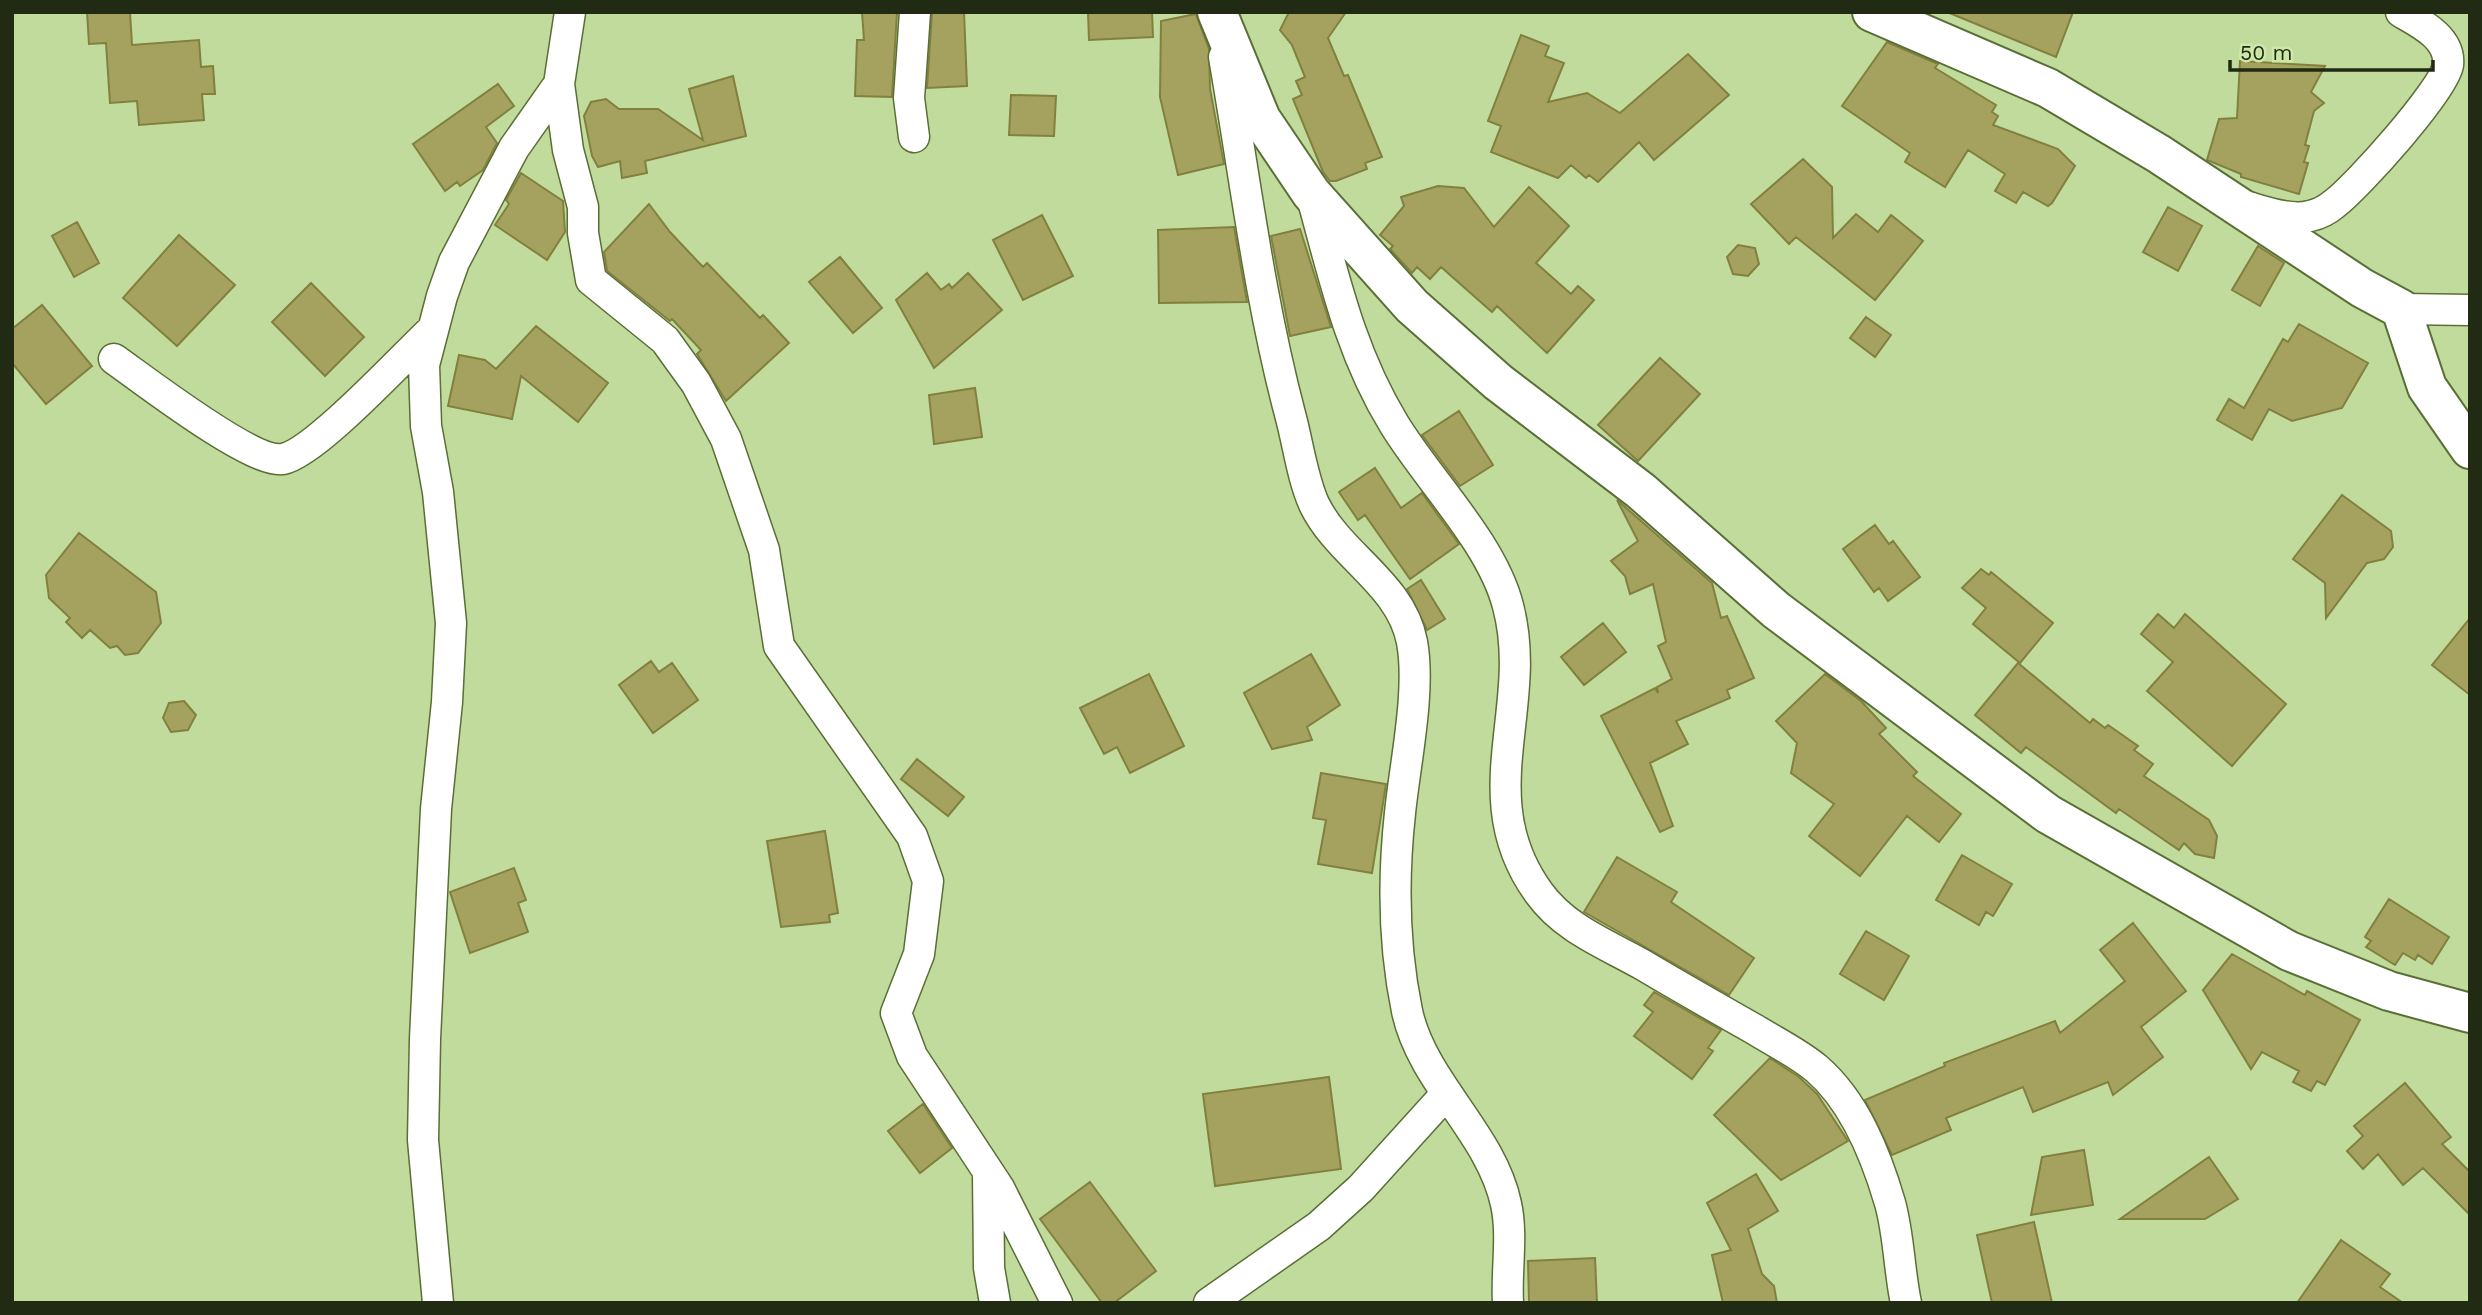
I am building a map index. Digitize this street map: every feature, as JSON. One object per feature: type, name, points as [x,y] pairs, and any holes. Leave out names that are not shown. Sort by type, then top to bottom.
[{"type":"main road","points":[[1217,12],[1261,119],[1311,193],[1412,306],[1498,382],[1641,491],[1776,610],[2048,814],[2289,951],[2389,991],[2470,1013]]},
{"type":"main road","points":[[1872,12],[2048,88],[2241,206],[2362,288],[2401,309],[2427,387],[2470,449]]},
{"type":"street","points":[[570,12],[559,84],[568,150],[583,208],[583,233],[591,280],[664,340],[696,383],[726,439],[764,550],[779,646],[912,836],[928,881],[919,954],[896,1013],[912,1056],[988,1172],[1057,1303]]},
{"type":"street","points":[[914,136],[909,98],[915,12]]},
{"type":"street","points":[[1217,12],[1265,310],[1314,502],[1343,547],[1384,587],[1403,613],[1412,643],[1410,731],[1399,818],[1398,933],[1407,1015],[1424,1054],[1488,1161],[1506,1204],[1508,1303]]},
{"type":"street","points":[[2241,206],[2299,218],[2322,212],[2343,196],[2397,137],[2439,84],[2448,64],[2445,48],[2437,36],[2401,12]]},
{"type":"street","points":[[438,1303],[423,1140],[436,808],[451,623],[438,492],[426,426],[424,365],[432,330],[461,250],[514,148],[559,84]]},
{"type":"street","points":[[1311,193],[1353,344],[1372,385],[1395,426],[1488,561],[1508,603],[1516,644],[1516,685],[1504,763],[1505,809],[1523,868],[1540,896],[1559,916],[1588,937],[1634,960],[1818,1069],[1856,1119],[1874,1155],[1891,1206],[1906,1303]]},
{"type":"street","points":[[2401,309],[2470,310]]},
{"type":"street","points":[[114,359],[230,439],[267,457],[282,459],[296,454],[317,438],[432,330]]},
{"type":"street","points":[[1209,1303],[1319,1226],[1361,1188],[1447,1093]]},
{"type":"street","points":[[988,1172],[989,1268],[995,1303]]},
{"type":"building","points":[[87,12],[130,12],[132,45],[199,40],[201,67],[213,66],[215,94],[202,94],[204,120],[139,125],[137,101],[110,103],[106,43],[89,44]]},
{"type":"building","points":[[862,12],[897,12],[892,97],[855,96],[857,40],[864,40]]},
{"type":"building","points":[[932,12],[964,12],[967,86],[927,88]]},
{"type":"building","points":[[1088,12],[1152,12],[1153,37],[1089,40]]},
{"type":"building","points":[[1289,12],[1346,12],[1328,38],[1344,76],[1348,75],[1382,157],[1365,163],[1367,169],[1336,181],[1330,181],[1323,172],[1293,99],[1302,95],[1296,81],[1305,77],[1292,45],[1280,30]]},
{"type":"building","points":[[1947,12],[2073,12],[2056,57]]},
{"type":"building","points":[[1196,14],[1209,49],[1210,89],[1224,164],[1178,175],[1160,97],[1161,21]]},
{"type":"building","points":[[1521,35],[1549,46],[1545,56],[1564,63],[1548,102],[1587,93],[1620,113],[1688,54],[1729,95],[1654,160],[1639,142],[1598,182],[1589,175],[1586,178],[1571,165],[1558,178],[1491,152],[1501,126],[1488,121]]},
{"type":"building","points":[[1887,42],[1938,64],[1935,68],[1996,105],[1992,112],[1998,116],[1993,125],[2058,149],[2075,166],[2052,203],[2048,206],[2023,192],[2016,203],[1995,191],[2005,174],[1968,150],[1945,187],[1905,162],[1910,153],[1842,106]]},
{"type":"building","points":[[2240,61],[2325,66],[2311,92],[2324,103],[2314,111],[2305,145],[2309,146],[2304,162],[2308,163],[2299,194],[2241,177],[2241,174],[2207,160],[2219,119],[2237,118]]},
{"type":"building","points":[[733,76],[746,136],[645,161],[647,173],[622,178],[620,161],[598,167],[592,156],[584,116],[591,102],[606,99],[619,109],[658,109],[703,140],[689,89]]},
{"type":"building","points":[[498,84],[514,106],[486,127],[497,143],[483,170],[460,186],[457,182],[445,191],[413,144]]},
{"type":"building","points":[[1011,95],[1056,96],[1054,136],[1009,135]]},
{"type":"building","points":[[1803,159],[1832,187],[1833,238],[1856,214],[1878,232],[1891,215],[1923,241],[1875,300],[1796,237],[1789,244],[1751,204]]},
{"type":"building","points":[[521,173],[563,201],[565,232],[547,260],[495,225],[509,204],[506,200]]},
{"type":"building","points":[[1438,186],[1464,188],[1494,227],[1529,187],[1569,226],[1536,263],[1571,294],[1578,286],[1594,300],[1547,353],[1497,306],[1492,312],[1441,267],[1430,279],[1417,267],[1412,273],[1390,249],[1393,246],[1380,235],[1404,206],[1401,197]]},
{"type":"building","points":[[649,204],[670,232],[703,267],[707,263],[760,318],[763,315],[789,343],[726,401],[697,354],[701,350],[672,319],[670,321],[607,271],[604,252]]},
{"type":"building","points":[[2168,207],[2202,226],[2178,271],[2143,252]]},
{"type":"building","points":[[1042,215],[1073,276],[1023,300],[993,240]]},
{"type":"building","points":[[77,222],[99,263],[74,277],[52,236]]},
{"type":"building","points":[[1234,227],[1247,302],[1159,303],[1158,230]]},
{"type":"building","points":[[1300,229],[1331,327],[1290,336],[1271,236]]},
{"type":"building","points":[[179,235],[235,285],[177,346],[123,298]]},
{"type":"building","points":[[1738,245],[1755,248],[1759,264],[1748,276],[1733,274],[1727,257]]},
{"type":"building","points":[[2258,246],[2284,263],[2260,306],[2232,290]]},
{"type":"building","points":[[840,257],[882,308],[853,333],[809,282]]},
{"type":"building","points":[[927,273],[941,290],[949,284],[952,288],[968,273],[1002,310],[934,368],[896,300]]},
{"type":"building","points":[[311,283],[364,337],[325,376],[272,322]]},
{"type":"building","points":[[42,305],[92,366],[46,404],[12,363],[12,329]]},
{"type":"building","points":[[1866,317],[1891,335],[1875,357],[1850,338]]},
{"type":"building","points":[[2299,324],[2368,363],[2342,408],[2292,421],[2269,409],[2252,440],[2217,420],[2229,399],[2244,408],[2283,339],[2288,342]]},
{"type":"building","points":[[536,326],[608,383],[578,422],[521,376],[512,419],[448,406],[459,355],[485,360],[496,369]]},
{"type":"building","points":[[1660,358],[1700,394],[1638,461],[1598,425]]},
{"type":"building","points":[[975,388],[982,437],[934,444],[929,395]]},
{"type":"building","points":[[1459,411],[1493,465],[1460,486],[1422,435]]},
{"type":"building","points":[[1375,468],[1401,508],[1422,493],[1459,544],[1410,579],[1365,515],[1358,520],[1339,492]]},
{"type":"building","points":[[2342,495],[2391,531],[2393,547],[2384,559],[2367,563],[2326,618],[2325,583],[2293,559]]},
{"type":"building","points":[[1617,500],[1712,583],[1721,618],[1727,616],[1754,678],[1727,690],[1730,698],[1676,721],[1688,744],[1650,763],[1673,826],[1660,832],[1601,716],[1655,688],[1658,693],[1657,687],[1672,679],[1658,646],[1666,642],[1653,584],[1630,594],[1625,576],[1611,561],[1638,541]]},
{"type":"building","points":[[1875,525],[1889,544],[1893,541],[1920,577],[1888,601],[1879,588],[1874,592],[1843,549]]},
{"type":"building","points":[[79,533],[156,592],[161,623],[138,653],[125,655],[117,646],[110,648],[90,630],[82,638],[66,622],[70,618],[49,598],[46,575]]},
{"type":"building","points":[[1981,569],[1989,575],[1991,572],[2053,623],[2020,663],[1973,624],[1986,608],[1962,588]]},
{"type":"building","points":[[1421,580],[1445,619],[1427,630],[1407,589]]},
{"type":"building","points":[[2158,614],[2174,628],[2185,614],[2286,704],[2232,766],[2147,691],[2173,662],[2141,634]]},
{"type":"building","points":[[2470,618],[2470,695],[2432,665]]},
{"type":"building","points":[[1603,623],[1626,652],[1584,685],[1561,657]]},
{"type":"building","points":[[1311,654],[1340,705],[1307,727],[1312,740],[1272,749],[1244,693]]},
{"type":"building","points":[[651,661],[659,672],[672,663],[698,700],[653,733],[619,685]]},
{"type":"building","points":[[2018,663],[2090,723],[2093,719],[2105,728],[2108,725],[2138,746],[2134,750],[2153,764],[2144,776],[2209,820],[2217,836],[2214,858],[2195,854],[2184,843],[2179,850],[2119,809],[2116,813],[2026,747],[2021,753],[1975,715]]},
{"type":"building","points":[[1149,674],[1184,746],[1130,773],[1117,747],[1104,754],[1080,708]]},
{"type":"building","points":[[1825,674],[1861,701],[1886,728],[1879,734],[1917,772],[1913,776],[1961,814],[1939,842],[1907,816],[1860,876],[1809,836],[1834,804],[1791,773],[1797,743],[1776,721]]},
{"type":"building","points":[[184,701],[196,715],[188,730],[171,732],[163,718],[169,703]]},
{"type":"building","points":[[917,759],[964,797],[948,816],[901,779]]},
{"type":"building","points":[[1321,773],[1386,784],[1372,873],[1318,864],[1326,820],[1313,818]]},
{"type":"building","points":[[825,831],[838,913],[829,915],[830,922],[781,927],[767,841]]},
{"type":"building","points":[[1962,855],[2012,884],[1993,916],[1986,912],[1979,925],[1936,900]]},
{"type":"building","points":[[1617,857],[1677,892],[1671,902],[1754,958],[1729,995],[1584,912]]},
{"type":"building","points":[[514,868],[526,900],[518,903],[528,932],[470,953],[450,892]]},
{"type":"building","points":[[2389,899],[2449,937],[2432,964],[2418,955],[2415,960],[2403,953],[2395,965],[2366,947],[2371,941],[2365,937]]},
{"type":"building","points":[[2133,923],[2186,991],[2141,1027],[2163,1057],[2113,1095],[2108,1082],[2033,1112],[2023,1087],[1946,1118],[1951,1130],[1892,1155],[1865,1100],[1945,1066],[1944,1063],[2055,1021],[2060,1033],[2125,981],[2100,950]]},
{"type":"building","points":[[1866,931],[1909,956],[1884,1000],[1840,974]]},
{"type":"building","points":[[2232,954],[2305,995],[2307,991],[2360,1020],[2325,1085],[2317,1081],[2311,1091],[2293,1082],[2299,1071],[2262,1052],[2251,1069],[2203,990]]},
{"type":"building","points":[[1654,992],[1721,1030],[1708,1048],[1713,1051],[1692,1079],[1634,1036],[1653,1012],[1644,1005]]},
{"type":"building","points":[[1770,1058],[1799,1077],[1817,1094],[1848,1141],[1781,1180],[1714,1115]]},
{"type":"building","points":[[1329,1077],[1341,1169],[1215,1186],[1203,1094]]},
{"type":"building","points":[[2405,1083],[2451,1137],[2442,1144],[2470,1172],[2470,1215],[2423,1168],[2403,1185],[2378,1154],[2363,1169],[2347,1151],[2363,1136],[2354,1126]]},
{"type":"building","points":[[923,1104],[952,1148],[920,1173],[888,1131]]},
{"type":"building","points":[[2084,1150],[2093,1205],[2031,1215],[2042,1157]]},
{"type":"building","points":[[2209,1157],[2238,1199],[2205,1219],[2120,1219]]},
{"type":"building","points":[[1756,1174],[1778,1211],[1748,1229],[1762,1274],[1774,1286],[1777,1303],[1723,1303],[1712,1255],[1731,1250],[1707,1203]]},
{"type":"building","points":[[1090,1182],[1156,1271],[1114,1303],[1102,1303],[1040,1219]]},
{"type":"building","points":[[2034,1222],[2052,1303],[1992,1303],[1977,1235]]},
{"type":"building","points":[[2341,1240],[2390,1274],[2380,1287],[2403,1303],[2297,1303]]},
{"type":"building","points":[[1595,1258],[1597,1303],[1529,1303],[1528,1261]]}]
